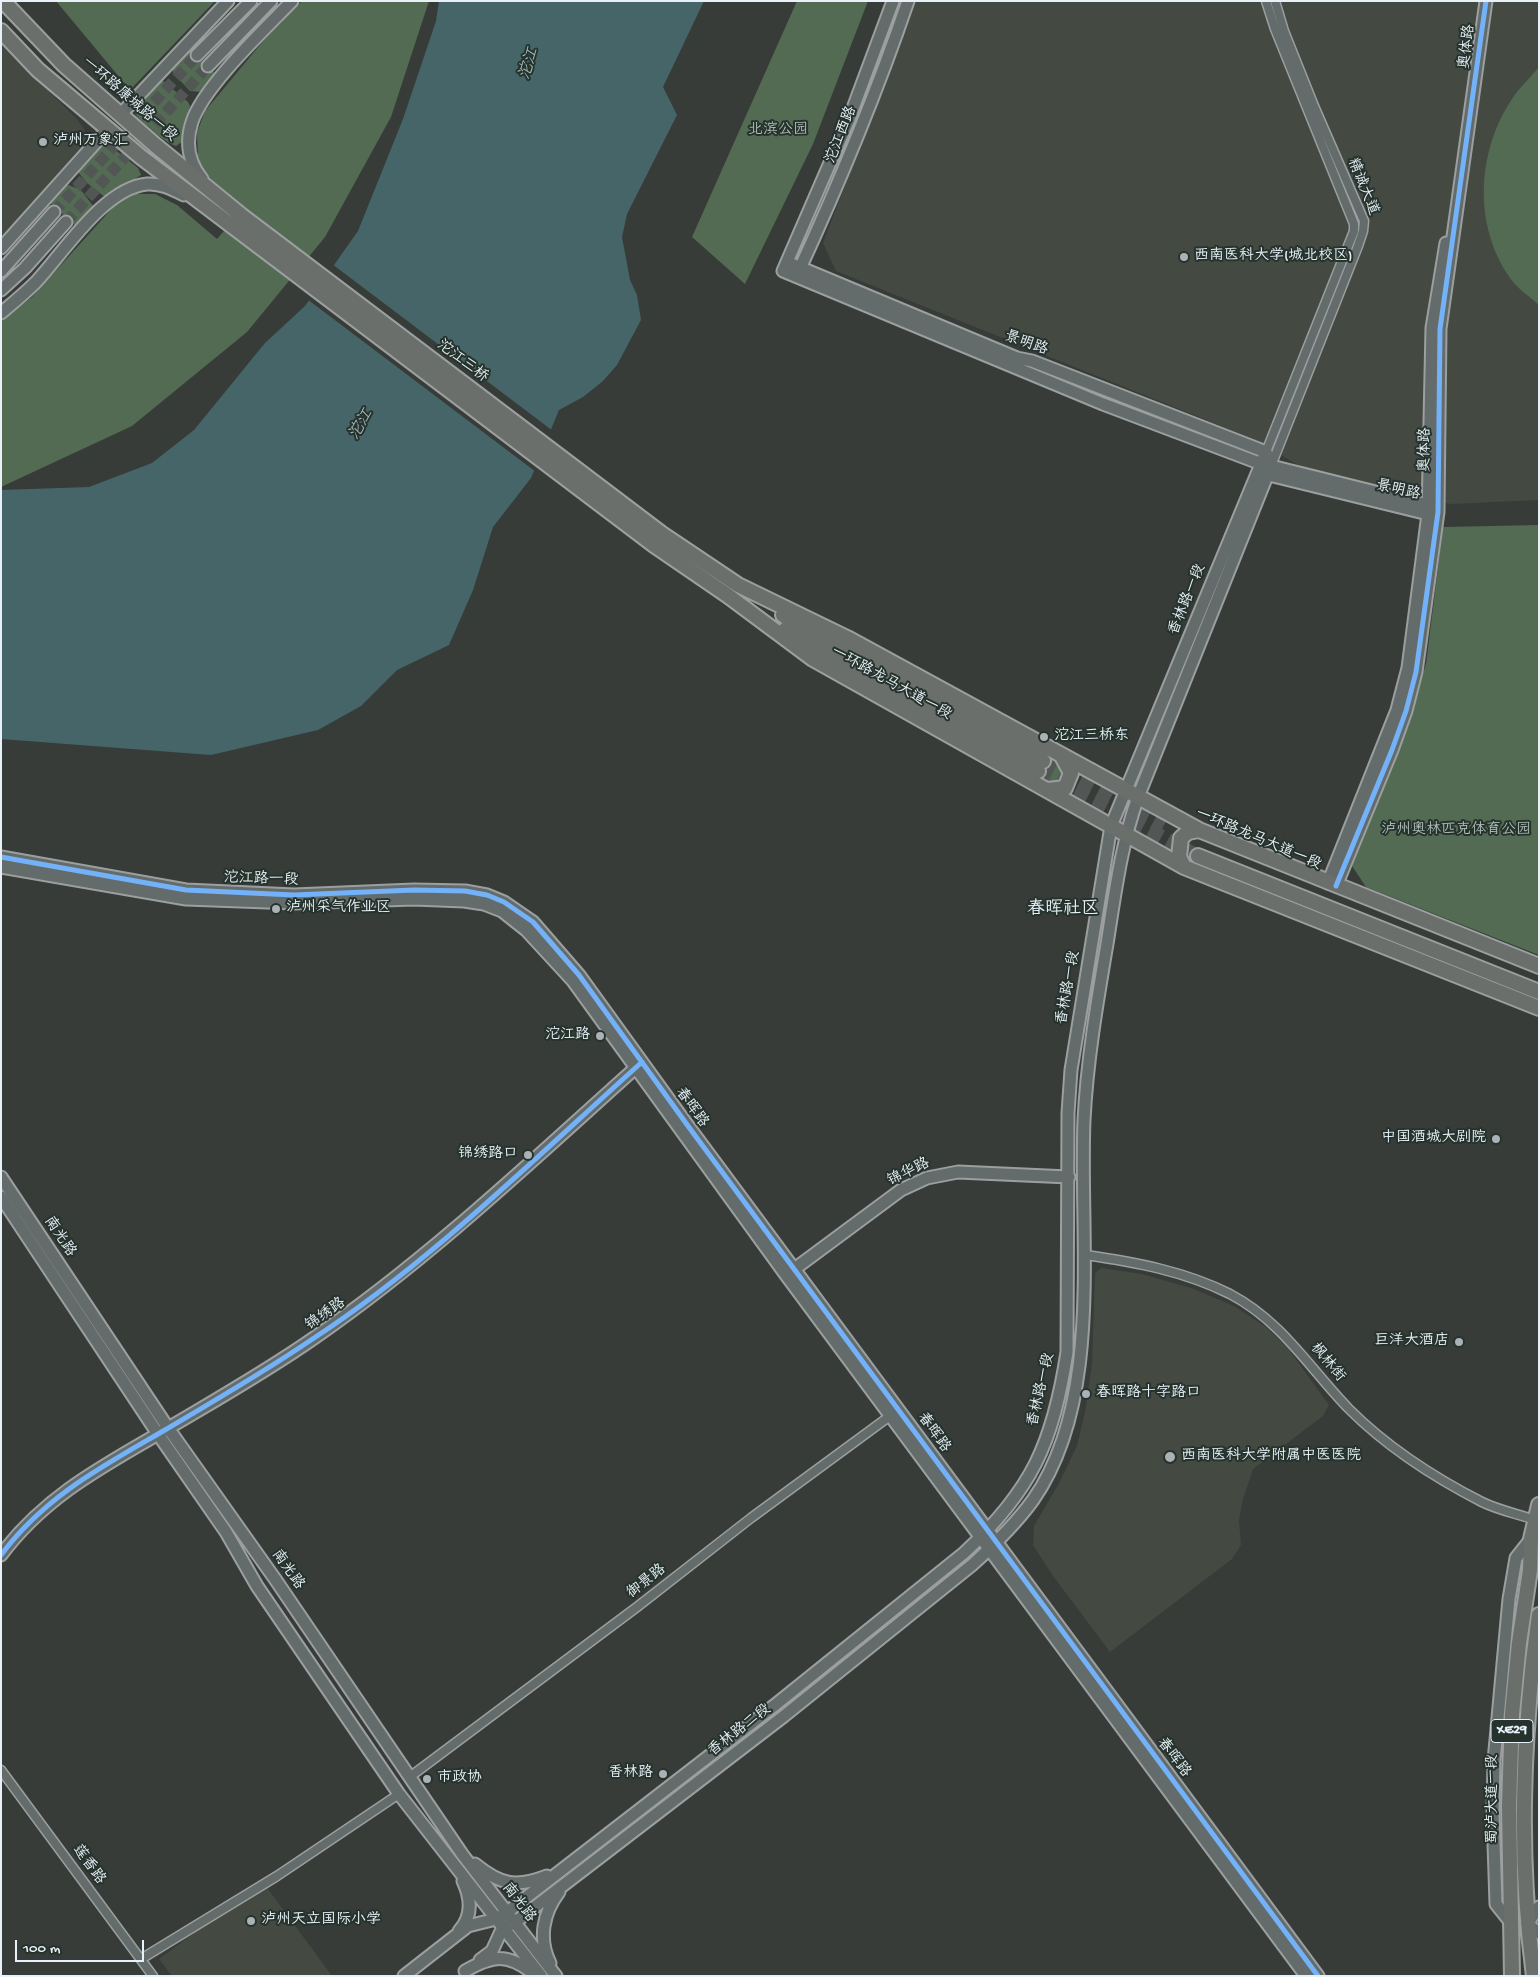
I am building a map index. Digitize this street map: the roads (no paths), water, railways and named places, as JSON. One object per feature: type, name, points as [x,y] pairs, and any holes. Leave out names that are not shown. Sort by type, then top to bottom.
[{"type":"highway","name":"一环路康城路一段","points":[[2,1],[46,48],[238,221]]},
{"type":"highway","points":[[1,31],[38,70],[107,130],[238,221]]},
{"type":"highway","name":"沱江三桥","points":[[238,221],[658,540]]},
{"type":"highway","name":"一环路龙马大道一段","points":[[658,540],[738,585],[847,638],[1198,830],[1539,966]]},
{"type":"highway","name":"一环路龙马大道一段","points":[[658,540],[727,595],[813,659],[1184,867],[1539,1008]]},
{"type":"highway","points":[[727,595],[1041,766],[802,628],[738,585]]},
{"type":"highway","points":[[1048,790],[1065,788],[1072,774],[1062,757]]},
{"type":"highway","points":[[1184,867],[1179,857],[1181,838],[1188,832],[1198,830]]},
{"type":"highway","points":[[1539,982],[1200,852],[1539,992]]},
{"type":"highway","name":"蜀泸大道一段","points":[[1510,1973],[1512,1924],[1509,1806],[1512,1714],[1519,1643],[1530,1570],[1531,1539],[1539,1505]]},
{"type":"highway","name":"XE29","points":[[1534,1976],[1527,1924],[1526,1759],[1530,1689],[1539,1615]]},
{"type":"street","points":[[121,114],[228,1]]},
{"type":"street","points":[[197,55],[251,1]]},
{"type":"street","points":[[208,66],[271,1]]},
{"type":"street","points":[[238,221],[196,172],[190,158],[188,146],[192,122],[222,76],[292,1]]},
{"type":"street","name":"沱江西路","points":[[785,267],[849,119],[893,1]]},
{"type":"street","name":"沱江西路","points":[[798,272],[833,195],[884,72],[908,1]]},
{"type":"street","name":"精诚大道","points":[[1266,1],[1275,29],[1354,224],[1354,231],[1266,452]]},
{"type":"street","name":"精诚大道","points":[[1266,468],[1358,246],[1364,221],[1314,106],[1275,1]]},
{"type":"street","name":"奥体路","points":[[1431,510],[1432,328],[1470,74],[1478,1]]},
{"type":"street","name":"奥体路","points":[[1332,885],[1392,750],[1412,690],[1431,510],[1440,329],[1486,1]]},
{"type":"street","points":[[1,248],[107,130]]},
{"type":"street","points":[[1,312],[36,282],[104,206],[117,195],[136,187],[157,185],[171,188],[238,221]]},
{"type":"street","points":[[1,271],[54,212]]},
{"type":"street","points":[[1,290],[25,268],[66,222]]},
{"type":"street","name":"景明路","points":[[785,267],[1017,358],[1032,361],[1266,452]]},
{"type":"street","name":"景明路","points":[[798,272],[1103,404],[1266,468],[1431,510]]},
{"type":"street","points":[[1266,452],[1266,468]]},
{"type":"street","name":"香林路一段","points":[[984,1534],[1018,1494],[1039,1459],[1061,1390],[1067,1352],[1069,1310],[1068,1113],[1072,1070],[1111,826],[1132,795],[1266,468]]},
{"type":"street","name":"香林路一段","points":[[994,1546],[1033,1500],[1054,1462],[1068,1425],[1078,1370],[1085,1255],[1084,1124],[1087,1063],[1132,795]]},
{"type":"street","name":"沱江路一段","points":[[1,857],[186,890],[294,894],[414,890],[465,891],[487,896],[516,916]]},
{"type":"street","name":"沱江路一段","points":[[1,867],[186,899],[294,904],[414,899],[464,901],[484,904],[516,916]]},
{"type":"street","name":"春晖路","points":[[516,916],[533,922],[562,953],[639,1065],[984,1534],[1318,1976]]},
{"type":"street","name":"锦绣路","points":[[1,1555],[40,1512],[81,1478],[163,1431],[312,1340],[359,1306],[506,1186],[639,1065]]},
{"type":"street","name":"锦华路","points":[[792,1273],[901,1190],[927,1178],[958,1172],[1069,1180]]},
{"type":"street","name":"南光路","points":[[1,1177],[163,1431],[257,1586],[399,1794],[502,1920]]},
{"type":"street","name":"南光路","points":[[1,1197],[163,1431],[275,1579],[412,1776],[502,1920],[540,1976]]},
{"type":"street","name":"枫林街","points":[[1085,1255],[1147,1264],[1195,1279],[1231,1295],[1260,1314],[1287,1336],[1327,1386],[1379,1436],[1434,1474],[1483,1502],[1535,1520]]},
{"type":"street","name":"御景路","points":[[412,1776],[637,1608],[751,1518],[896,1412]]},
{"type":"street","name":"香林路二段","points":[[502,1920],[558,1872],[782,1699],[984,1534]]},
{"type":"street","name":"春晖路","points":[[994,1546],[1306,1976]]},
{"type":"street","name":"香林路二段","points":[[502,1920],[514,1923],[791,1710],[994,1546]]},
{"type":"street","name":"莲香路","points":[[1,1770],[153,1976]]},
{"type":"street","points":[[141,1959],[277,1876],[399,1794]]},
{"type":"street","points":[[462,1854],[490,1876],[511,1884],[534,1881],[558,1872]]},
{"type":"street","points":[[404,1976],[462,1928],[470,1909],[468,1890],[456,1866]]},
{"type":"street","points":[[556,1976],[545,1954],[543,1930],[550,1907],[566,1883]]},
{"type":"street","points":[[1539,1907],[1527,1924],[1539,1933]]},
{"type":"street","points":[[442,1945],[468,1926],[502,1920],[492,1951],[462,1974]]},
{"type":"street","name":"南光路","points":[[514,1923],[556,1976]]},
{"type":"street","points":[[462,1974],[484,1961],[496,1958],[519,1963],[536,1976]]},
{"type":"water","name":"沱江","points":[[439,1],[704,1],[663,87],[677,115],[627,214],[622,237],[630,280],[637,295],[641,320],[617,365],[603,381],[583,397],[559,410],[531,478],[493,527],[473,590],[449,645],[397,670],[361,706],[318,730],[211,755],[1,739],[1,490],[89,487],[152,463],[194,430],[265,343],[305,306],[358,231],[403,119],[436,21]]},
{"type":"tunnel","points":[[54,212],[197,55]]},
{"type":"tunnel","points":[[66,222],[208,66]]},
{"type":"tunnel","points":[[1043,761],[1163,827]]},
{"type":"tunnel","points":[[1038,771],[1198,856]]},
{"type":"place","name":"泸州万象汇","points":[[43,142]]},
{"type":"place","name":"西南医科大学(城北校区)","points":[[1184,257]]},
{"type":"place","name":"沱江三桥东","points":[[1044,737]]},
{"type":"place","name":"泸州采气作业区","points":[[276,909]]},
{"type":"place","name":"沱江路","points":[[600,1036]]},
{"type":"place","name":"中国酒城大剧院","points":[[1496,1139]]},
{"type":"place","name":"锦绣路口","points":[[528,1155]]},
{"type":"place","name":"巨洋大酒店","points":[[1459,1342]]},
{"type":"place","name":"春晖路十字路口","points":[[1086,1394]]},
{"type":"place","name":"西南医科大学附属中医医院","points":[[1170,1457]]},
{"type":"place","name":"香林路","points":[[663,1774]]},
{"type":"place","name":"市政协","points":[[427,1779]]},
{"type":"place","name":"泸州天立国际小学","points":[[251,1921]]},
{"type":"district","name":"春晖社区","points":[[1063,910]]},
{"type":"park label","name":"北滨公园","points":[[778,131]]},
{"type":"park label","name":"泸州奥林匹克体育公园","points":[[1456,831]]}]
